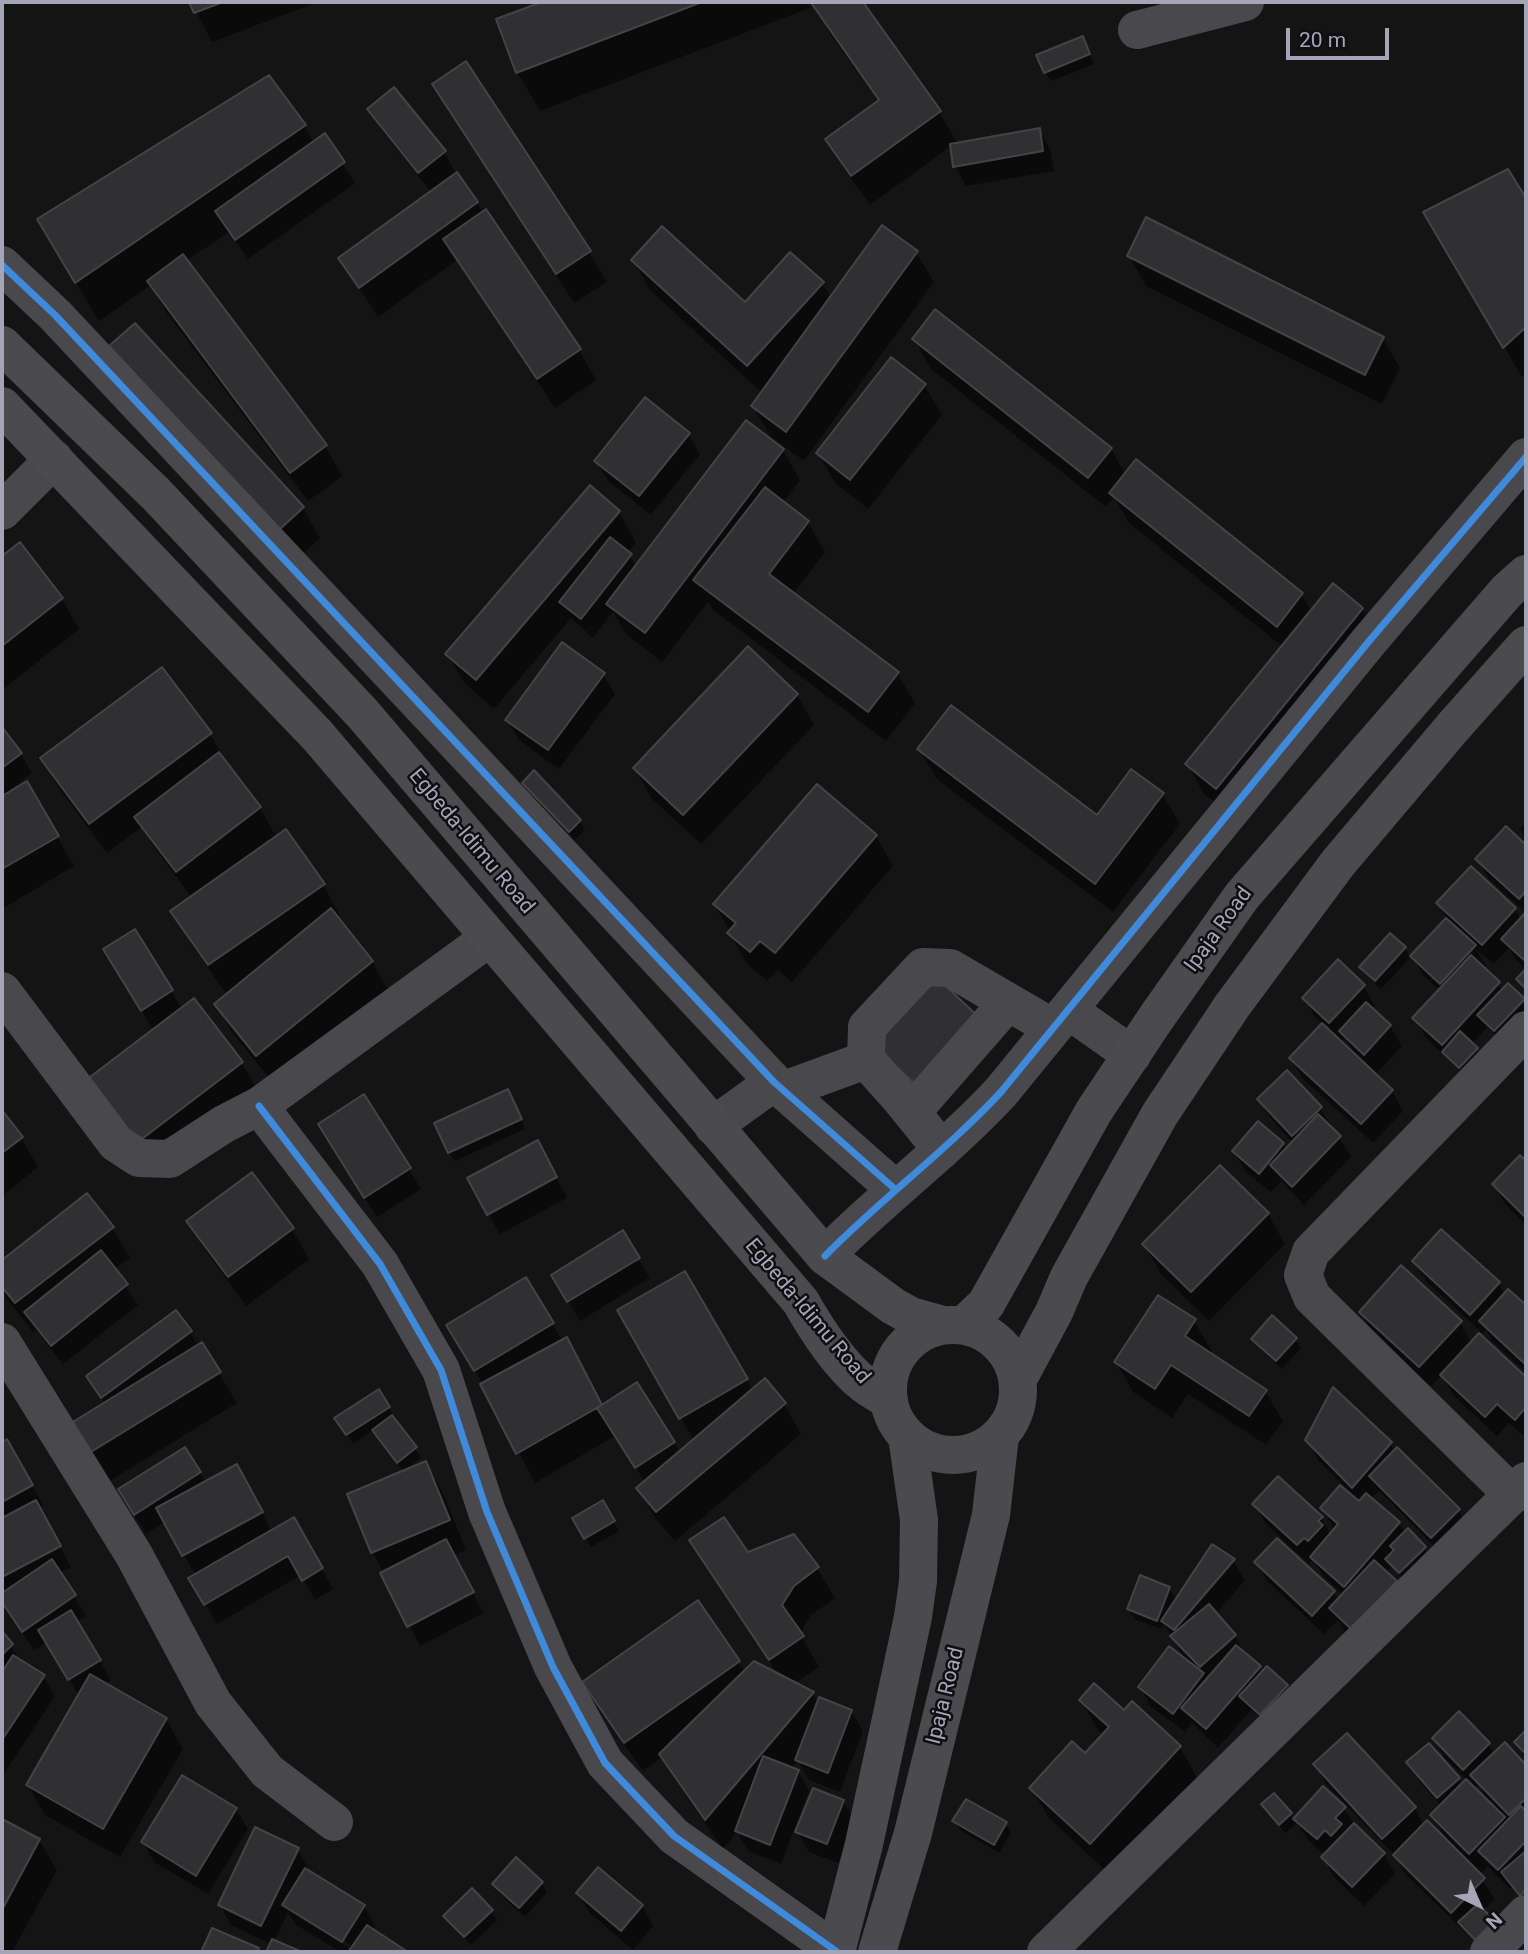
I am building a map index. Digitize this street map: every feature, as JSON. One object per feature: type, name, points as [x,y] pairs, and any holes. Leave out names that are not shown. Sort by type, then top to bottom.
[{"type":"main road","name":"Egbeda-Idimu Road","points":[[2,345],[156,494],[363,714],[825,1256],[911,1316],[953,1325]]},
{"type":"main road","name":"Egbeda-Idimu Road","points":[[2,407],[317,735],[801,1302],[811,1320],[851,1371],[864,1385],[889,1400]]},
{"type":"main road","name":"Ipaja Road","points":[[953,1325],[986,1304],[1094,1111],[1242,896],[1507,591],[1526,574]]},
{"type":"main road","points":[[1018,1379],[1054,1312],[1069,1277],[1160,1114],[1232,1006],[1338,863],[1526,645]]},
{"type":"main road","points":[[953,1325],[983,1331],[1000,1343],[1012,1360],[1018,1379],[1018,1399],[1012,1419],[1000,1436],[984,1448],[964,1454],[943,1454],[924,1448],[907,1436],[895,1420],[889,1400],[889,1380],[895,1360],[907,1344],[924,1332],[953,1325]]},
{"type":"main road","points":[[837,1951],[864,1844],[913,1617],[918,1581],[919,1520],[907,1436]]},
{"type":"main road","name":"Ipaja Road","points":[[877,1952],[912,1833],[988,1528],[1000,1436]]},
{"type":"street","points":[[1138,30],[1245,2]]},
{"type":"street","points":[[2,265],[65,325],[779,1086],[896,1190]]},
{"type":"street","points":[[825,1256],[855,1226],[943,1150],[1001,1092],[1370,640],[1526,457]]},
{"type":"street","points":[[2,511],[54,459]]},
{"type":"street","points":[[2,990],[116,1143],[139,1158],[170,1159],[224,1124],[259,1106],[489,938]]},
{"type":"street","points":[[943,1150],[866,1060],[867,1027],[923,967],[950,968],[1008,1002],[1061,1019],[1132,1055]]},
{"type":"street","points":[[912,1112],[1008,1002]]},
{"type":"street","points":[[1046,1952],[1520,1488],[1312,1297],[1303,1275],[1311,1252],[1526,1030]]},
{"type":"street","points":[[713,1126],[779,1086],[866,1060]]},
{"type":"street","points":[[259,1106],[380,1264],[441,1370],[487,1512],[553,1667],[605,1763],[674,1836],[837,1951]]},
{"type":"street","points":[[2,1343],[134,1555],[213,1703],[267,1771],[334,1822]]},
{"type":"street","points":[[1489,1952],[1526,1914]]},
{"type":"building","points":[[189,2],[223,2],[194,13]]},
{"type":"building","points":[[542,2],[702,2],[516,73],[496,19]]},
{"type":"building","points":[[863,2],[941,111],[851,176],[825,139],[879,100],[812,4]]},
{"type":"building","points":[[1083,36],[1090,54],[1044,73],[1036,55]]},
{"type":"building","points":[[466,61],[591,251],[556,274],[432,84]]},
{"type":"building","points":[[269,75],[306,125],[75,283],[37,219]]},
{"type":"building","points":[[394,87],[446,151],[418,173],[367,109]]},
{"type":"building","points":[[1040,128],[1043,151],[953,167],[950,144]]},
{"type":"building","points":[[325,133],[345,162],[235,240],[215,211]]},
{"type":"building","points":[[1508,169],[1526,198],[1526,327],[1503,348],[1423,212]]},
{"type":"building","points":[[457,172],[478,202],[359,288],[338,258]]},
{"type":"building","points":[[486,209],[581,349],[537,379],[443,239]]},
{"type":"building","points":[[1146,217],[1384,337],[1365,375],[1127,256]]},
{"type":"building","points":[[882,225],[918,251],[786,432],[751,406]]},
{"type":"building","points":[[662,226],[745,302],[790,252],[824,282],[747,366],[631,260]]},
{"type":"building","points":[[183,254],[327,445],[290,473],[147,281]]},
{"type":"building","points":[[935,309],[1112,448],[1088,478],[912,339]]},
{"type":"building","points":[[135,323],[304,507],[279,530],[109,346]]},
{"type":"building","points":[[891,357],[926,384],[850,480],[816,453]]},
{"type":"building","points":[[645,397],[690,433],[639,496],[594,461]]},
{"type":"building","points":[[746,420],[784,449],[645,633],[606,604]]},
{"type":"building","points":[[1136,459],[1303,593],[1277,627],[1109,493]]},
{"type":"building","points":[[590,485],[620,511],[476,680],[445,654]]},
{"type":"building","points":[[765,487],[809,521],[769,574],[899,672],[868,712],[693,580]]},
{"type":"building","points":[[610,537],[632,554],[581,619],[559,602]]},
{"type":"building","points":[[20,542],[63,598],[2,646],[2,556]]},
{"type":"building","points":[[1333,583],[1363,608],[1216,789],[1185,764]]},
{"type":"building","points":[[562,642],[605,673],[548,750],[505,720]]},
{"type":"building","points":[[748,646],[798,694],[683,815],[633,768]]},
{"type":"building","points":[[162,667],[212,733],[89,824],[40,758]]},
{"type":"building","points":[[951,705],[1097,815],[1131,769],[1164,793],[1095,884],[917,749]]},
{"type":"building","points":[[2,727],[22,753],[2,768]]},
{"type":"building","points":[[219,752],[261,807],[176,872],[134,817]]},
{"type":"building","points":[[534,770],[581,820],[569,832],[522,783]]},
{"type":"building","points":[[27,781],[59,836],[2,869],[2,796]]},
{"type":"building","points":[[817,784],[877,835],[775,953],[760,941],[750,952],[727,933],[736,923],[713,904]]},
{"type":"building","points":[[1506,826],[1526,845],[1526,891],[1519,899],[1475,859]]},
{"type":"building","points":[[286,829],[325,884],[208,965],[170,911]]},
{"type":"building","points":[[1471,866],[1516,908],[1482,945],[1436,903]]},
{"type":"building","points":[[331,908],[373,961],[256,1056],[214,1004]]},
{"type":"building","points":[[1526,912],[1526,957],[1524,960],[1501,939]]},
{"type":"building","points":[[1446,918],[1476,945],[1440,984],[1410,956]]},
{"type":"building","points":[[135,929],[173,990],[141,1011],[103,949]]},
{"type":"building","points":[[1390,933],[1406,947],[1375,981],[1359,967]]},
{"type":"building","points":[[1471,955],[1500,982],[1442,1045],[1412,1018]]},
{"type":"building","points":[[1338,959],[1365,985],[1329,1023],[1302,998]]},
{"type":"building","points":[[1526,969],[1526,989],[1516,979]]},
{"type":"building","points":[[937,978],[981,1019],[917,1086],[874,1046]]},
{"type":"building","points":[[1508,983],[1525,999],[1494,1031],[1477,1015]]},
{"type":"building","points":[[194,998],[243,1062],[134,1145],[86,1080]]},
{"type":"building","points":[[1366,1002],[1391,1025],[1364,1055],[1339,1031]]},
{"type":"building","points":[[1322,1023],[1393,1090],[1361,1124],[1289,1058]]},
{"type":"building","points":[[1460,1031],[1478,1048],[1459,1068],[1442,1052]]},
{"type":"building","points":[[1287,1070],[1322,1107],[1292,1136],[1257,1099]]},
{"type":"building","points":[[508,1089],[522,1119],[448,1153],[434,1123]]},
{"type":"building","points":[[364,1094],[411,1168],[364,1198],[318,1124]]},
{"type":"building","points":[[2,1110],[23,1137],[2,1153]]},
{"type":"building","points":[[1318,1114],[1341,1136],[1292,1187],[1270,1165]]},
{"type":"building","points":[[1258,1121],[1284,1143],[1259,1174],[1232,1151]]},
{"type":"building","points":[[538,1140],[557,1177],[487,1215],[467,1178]]},
{"type":"building","points":[[1520,1155],[1526,1161],[1526,1218],[1492,1184]]},
{"type":"building","points":[[1220,1165],[1269,1213],[1191,1292],[1142,1244]]},
{"type":"building","points":[[252,1172],[294,1228],[228,1277],[186,1221]]},
{"type":"building","points":[[87,1193],[114,1227],[15,1303],[2,1287],[2,1260]]},
{"type":"building","points":[[1441,1229],[1500,1282],[1470,1315],[1412,1261]]},
{"type":"building","points":[[623,1230],[640,1258],[567,1302],[551,1275]]},
{"type":"building","points":[[101,1250],[128,1284],[51,1346],[24,1312]]},
{"type":"building","points":[[1401,1265],[1462,1321],[1419,1367],[1359,1312]]},
{"type":"building","points":[[685,1271],[748,1379],[679,1419],[617,1310]]},
{"type":"building","points":[[526,1277],[554,1323],[474,1371],[446,1325]]},
{"type":"building","points":[[1508,1289],[1526,1305],[1526,1365],[1479,1321]]},
{"type":"building","points":[[1158,1295],[1196,1319],[1185,1336],[1267,1390],[1249,1416],[1171,1365],[1155,1389],[1114,1362]]},
{"type":"building","points":[[176,1310],[192,1331],[101,1398],[86,1376]]},
{"type":"building","points":[[1272,1315],[1297,1338],[1276,1361],[1251,1339]]},
{"type":"building","points":[[1479,1333],[1526,1377],[1526,1407],[1515,1420],[1497,1404],[1485,1417],[1440,1375]]},
{"type":"building","points":[[567,1337],[602,1405],[516,1454],[480,1384]]},
{"type":"building","points":[[202,1342],[221,1372],[86,1455],[68,1425]]},
{"type":"building","points":[[765,1378],[786,1403],[656,1512],[636,1488]]},
{"type":"building","points":[[637,1382],[675,1442],[635,1468],[597,1408]]},
{"type":"building","points":[[1333,1387],[1392,1442],[1352,1488],[1305,1440]]},
{"type":"building","points":[[379,1389],[390,1407],[346,1435],[334,1418]]},
{"type":"building","points":[[392,1415],[417,1447],[397,1463],[372,1430]]},
{"type":"building","points":[[7,1439],[33,1485],[2,1502],[2,1442]]},
{"type":"building","points":[[185,1447],[201,1472],[134,1515],[118,1489]]},
{"type":"building","points":[[1397,1447],[1460,1509],[1431,1538],[1369,1476]]},
{"type":"building","points":[[426,1461],[450,1520],[371,1553],[347,1494]]},
{"type":"building","points":[[237,1464],[263,1512],[182,1556],[156,1508]]},
{"type":"building","points":[[1278,1476],[1323,1517],[1318,1521],[1323,1525],[1308,1541],[1304,1538],[1297,1545],[1252,1504]]},
{"type":"building","points":[[1340,1485],[1359,1501],[1366,1493],[1400,1522],[1344,1587],[1310,1557],[1338,1524],[1320,1508]]},
{"type":"building","points":[[36,1500],[61,1546],[2,1577],[2,1518]]},
{"type":"building","points":[[603,1500],[615,1521],[584,1539],[572,1518]]},
{"type":"building","points":[[294,1517],[323,1568],[302,1581],[288,1556],[204,1605],[188,1578]]},
{"type":"building","points":[[724,1517],[748,1552],[794,1534],[819,1567],[794,1586],[782,1605],[804,1636],[769,1660],[689,1540]]},
{"type":"building","points":[[1408,1528],[1426,1547],[1399,1573],[1385,1559],[1394,1550],[1390,1546]]},
{"type":"building","points":[[1277,1538],[1335,1591],[1312,1616],[1254,1562]]},
{"type":"building","points":[[446,1539],[474,1592],[407,1627],[380,1573]]},
{"type":"building","points":[[1212,1544],[1235,1559],[1174,1630],[1161,1621]]},
{"type":"building","points":[[52,1559],[76,1595],[22,1632],[2,1602],[2,1593]]},
{"type":"building","points":[[1374,1560],[1397,1581],[1351,1629],[1329,1608]]},
{"type":"building","points":[[1140,1575],[1170,1587],[1157,1621],[1127,1609]]},
{"type":"building","points":[[698,1600],[740,1661],[624,1743],[582,1682]]},
{"type":"building","points":[[1209,1604],[1236,1635],[1200,1667],[1170,1636]]},
{"type":"building","points":[[71,1610],[101,1660],[68,1680],[38,1630]]},
{"type":"building","points":[[2,1631],[13,1644],[2,1655]]},
{"type":"building","points":[[1236,1645],[1261,1666],[1206,1729],[1181,1708]]},
{"type":"building","points":[[1169,1646],[1204,1673],[1173,1714],[1138,1687]]},
{"type":"building","points":[[13,1655],[45,1675],[2,1740],[2,1672]]},
{"type":"building","points":[[754,1661],[814,1692],[705,1820],[659,1754]]},
{"type":"building","points":[[1267,1666],[1288,1685],[1260,1715],[1239,1696]]},
{"type":"building","points":[[90,1674],[167,1718],[103,1829],[26,1785]]},
{"type":"building","points":[[1094,1683],[1124,1710],[1132,1701],[1181,1746],[1090,1844],[1029,1788],[1072,1741],[1085,1753],[1109,1727],[1079,1700]]},
{"type":"building","points":[[819,1697],[852,1710],[828,1773],[795,1760]]},
{"type":"building","points":[[1459,1711],[1490,1743],[1463,1770],[1432,1738]]},
{"type":"building","points":[[1526,1730],[1526,1754],[1514,1742]]},
{"type":"building","points":[[1347,1733],[1416,1807],[1382,1839],[1313,1764]]},
{"type":"building","points":[[1505,1742],[1526,1765],[1526,1798],[1509,1815],[1470,1775]]},
{"type":"building","points":[[1429,1743],[1460,1778],[1437,1798],[1406,1762]]},
{"type":"building","points":[[763,1756],[799,1770],[770,1845],[735,1831]]},
{"type":"building","points":[[182,1775],[237,1808],[196,1876],[141,1842]]},
{"type":"building","points":[[1466,1779],[1505,1817],[1469,1854],[1430,1815]]},
{"type":"building","points":[[1323,1786],[1346,1807],[1335,1818],[1342,1824],[1331,1836],[1325,1830],[1317,1839],[1293,1819]]},
{"type":"building","points":[[813,1788],[844,1800],[827,1844],[795,1832]]},
{"type":"building","points":[[1274,1793],[1292,1813],[1279,1825],[1261,1804]]},
{"type":"building","points":[[966,1799],[1007,1822],[994,1845],[952,1821]]},
{"type":"building","points":[[1521,1806],[1526,1811],[1526,1841],[1498,1870],[1478,1851]]},
{"type":"building","points":[[2,1819],[40,1839],[2,1910]]},
{"type":"building","points":[[1427,1820],[1485,1878],[1451,1913],[1393,1855]]},
{"type":"building","points":[[1354,1823],[1385,1853],[1352,1887],[1321,1857]]},
{"type":"building","points":[[255,1827],[299,1848],[261,1926],[218,1905]]},
{"type":"building","points":[[1526,1851],[1526,1890],[1520,1896],[1501,1872]]},
{"type":"building","points":[[516,1857],[543,1882],[519,1908],[492,1884]]},
{"type":"building","points":[[598,1867],[643,1905],[621,1931],[576,1893]]},
{"type":"building","points":[[305,1868],[365,1905],[342,1942],[282,1905]]},
{"type":"building","points":[[472,1888],[493,1910],[464,1937],[443,1916]]},
{"type":"building","points":[[1478,1904],[1497,1923],[1477,1942],[1458,1922]]},
{"type":"building","points":[[367,1925],[408,1952],[348,1952]]},
{"type":"building","points":[[212,1928],[259,1948],[257,1952],[201,1952]]},
{"type":"building","points":[[272,1939],[302,1952],[266,1952]]},
{"type":"cycle path","points":[[2,265],[55,315],[774,1082],[896,1190]]},
{"type":"cycle path","points":[[825,1256],[1001,1092],[1370,640],[1526,457]]},
{"type":"cycle path","points":[[259,1106],[380,1264],[441,1370],[487,1512],[553,1667],[605,1763],[674,1836],[836,1951]]}]
